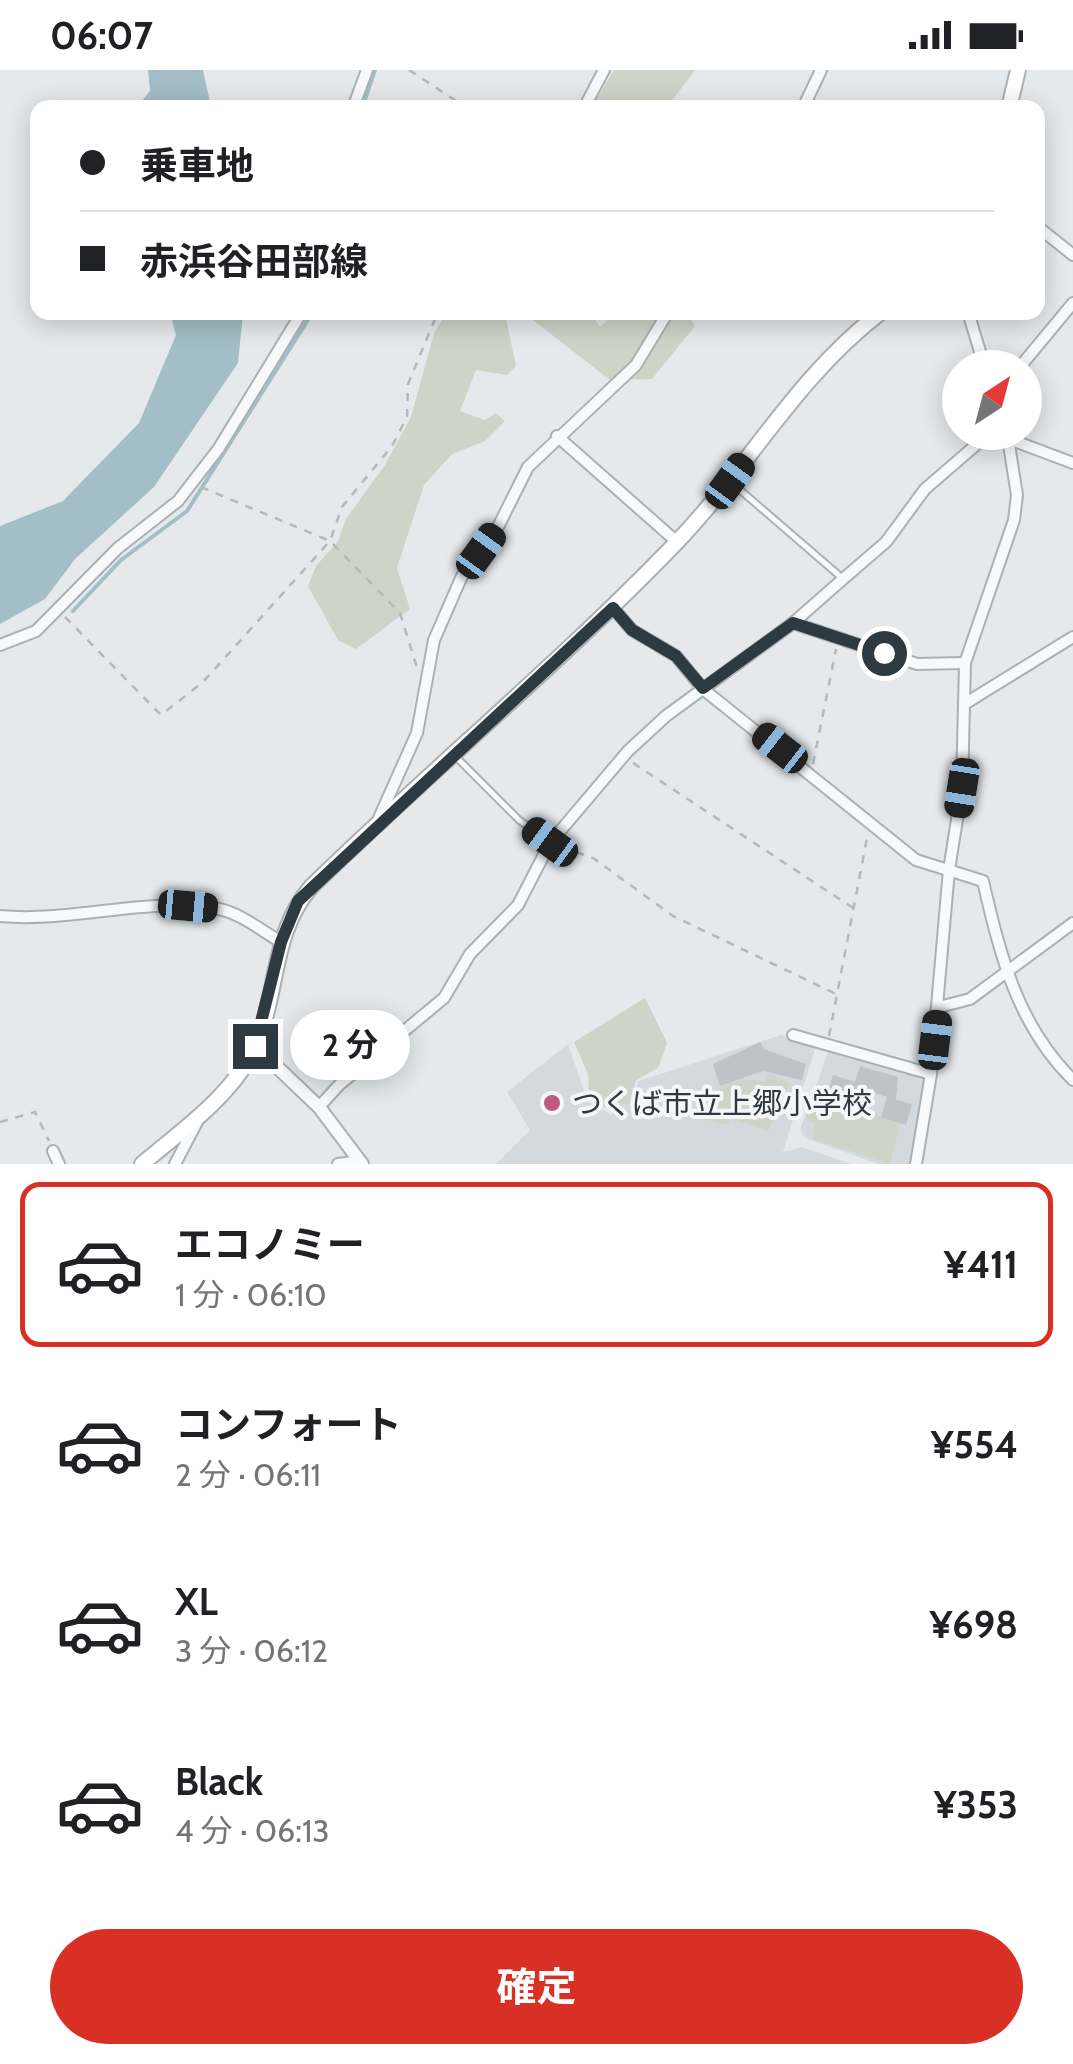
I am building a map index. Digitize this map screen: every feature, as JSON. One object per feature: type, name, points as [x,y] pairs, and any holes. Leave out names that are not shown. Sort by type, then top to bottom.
[{"type":"main road","points":[[1011,100],[1018,70]]},
{"type":"main road","points":[[142,1164],[199,1116],[255,1046],[281,942],[298,901],[613,608],[730,481],[818,366],[872,320]]},
{"type":"street","points":[[356,100],[367,70]]},
{"type":"street","points":[[588,100],[604,70]]},
{"type":"street","points":[[807,100],[820,70]]},
{"type":"street","points":[[1045,232],[1073,255]]},
{"type":"street","points":[[1034,350],[1073,303]]},
{"type":"street","points":[[0,645],[36,631],[118,548],[178,501],[219,448],[297,320]]},
{"type":"street","points":[[377,824],[417,733],[445,608],[499,526],[528,467],[556,436],[636,365],[663,320]]},
{"type":"street","points":[[970,320],[979,350]]},
{"type":"street","points":[[556,436],[677,542]]},
{"type":"street","points":[[319,1107],[339,1084],[444,998],[470,954],[518,905],[550,842],[624,756],[703,688],[793,623],[886,542],[926,489],[970,450]]},
{"type":"street","points":[[916,1164],[931,1074],[949,870],[962,788],[964,663],[1014,520],[1017,494],[1010,450]]},
{"type":"street","points":[[1042,450],[1073,463]]},
{"type":"street","points":[[613,608],[632,630],[676,656],[703,688],[916,860],[983,881],[1005,974],[1055,1062],[1073,1080]]},
{"type":"street","points":[[793,623],[917,664],[964,663]]},
{"type":"street","points":[[966,703],[1073,636]]},
{"type":"street","points":[[0,916],[96,915],[188,906],[230,913],[281,942]]},
{"type":"street","points":[[939,1007],[970,1000],[1073,922]]},
{"type":"street","points":[[793,1035],[931,1074]]},
{"type":"street","points":[[255,1046],[319,1107],[361,1163]]},
{"type":"street","points":[[175,1164],[199,1116]]},
{"type":"street","points":[[53,1151],[59,1164]]},
{"type":"street","points":[[338,1164],[361,1163]]},
{"type":"lane","points":[[730,481],[843,579]]},
{"type":"lane","points":[[455,756],[519,820],[550,842]]},
{"type":"path","points":[[410,70],[455,100]]},
{"type":"path","points":[[58,610],[161,715],[203,682],[330,542],[342,507],[392,446],[407,417],[408,384],[435,320]]},
{"type":"path","points":[[192,482],[330,542],[400,613],[422,697]]},
{"type":"path","points":[[811,774],[838,638]]},
{"type":"path","points":[[624,756],[854,908]]},
{"type":"path","points":[[827,1045],[870,822]]},
{"type":"path","points":[[550,842],[593,858],[673,916],[838,995]]},
{"type":"path","points":[[0,1122],[36,1112],[53,1151]]},
{"type":"shaded area","points":[[614,70],[695,70],[672,100],[596,100]]},
{"type":"shaded area","points":[[442,320],[506,320],[516,366],[507,375],[476,370],[460,411],[485,420],[496,413],[505,421],[485,441],[452,454],[424,485],[397,568],[410,609],[356,649],[338,640],[308,586],[316,566],[338,541],[346,519],[385,465],[411,417],[434,333]]},
{"type":"shaded area","points":[[533,320],[596,320],[600,327],[608,320],[692,320],[695,326],[652,379],[610,380]]},
{"type":"shaded area","points":[[645,998],[667,1043],[658,1068],[636,1080],[629,1105],[617,1102],[614,1110],[600,1106],[589,1094],[588,1074],[574,1042]]},
{"type":"shaded area","points":[[781,1035],[816,1046],[783,1152],[802,1147],[851,1164],[496,1164],[530,1130],[507,1092],[568,1044],[588,1102],[612,1115],[617,1102],[638,1107],[638,1099],[631,1097],[639,1081]]},
{"type":"shaded area","points":[[829,1050],[920,1076],[924,1081],[912,1164],[879,1164],[805,1138],[800,1130]]},
{"type":"shaded area","points":[[769,1074],[790,1083],[768,1131],[731,1119],[727,1125],[691,1116],[704,1099],[723,1086],[744,1080],[765,1082]]},
{"type":"shaded area","points":[[814,1090],[900,1124],[890,1164],[813,1139],[815,1124],[805,1120]]},
{"type":"water","points":[[148,70],[203,70],[209,100],[143,100],[150,91]]},
{"type":"water","points":[[172,320],[242,320],[238,363],[154,487],[75,559],[45,599],[0,624],[0,526],[63,501],[139,423],[176,335]]},
{"type":"building","points":[[760,1042],[764,1049],[806,1064],[802,1080],[763,1071],[720,1086],[713,1064]]},
{"type":"building","points":[[860,1066],[898,1077],[896,1100],[912,1104],[906,1125],[881,1117],[887,1097],[859,1088],[854,1104],[827,1095],[833,1075],[855,1082]]},
{"type":"waterway","points":[[365,100],[375,70]]},
{"type":"waterway","points":[[73,611],[121,560],[187,511],[308,320]]},
{"type":"place","name":"つくば市立上郷小学校","points":[[552,1103]]},
{"type":"route","points":[[255,1046],[281,942],[298,901],[613,608],[632,630],[676,656],[703,688],[793,623],[884,653]]}]
